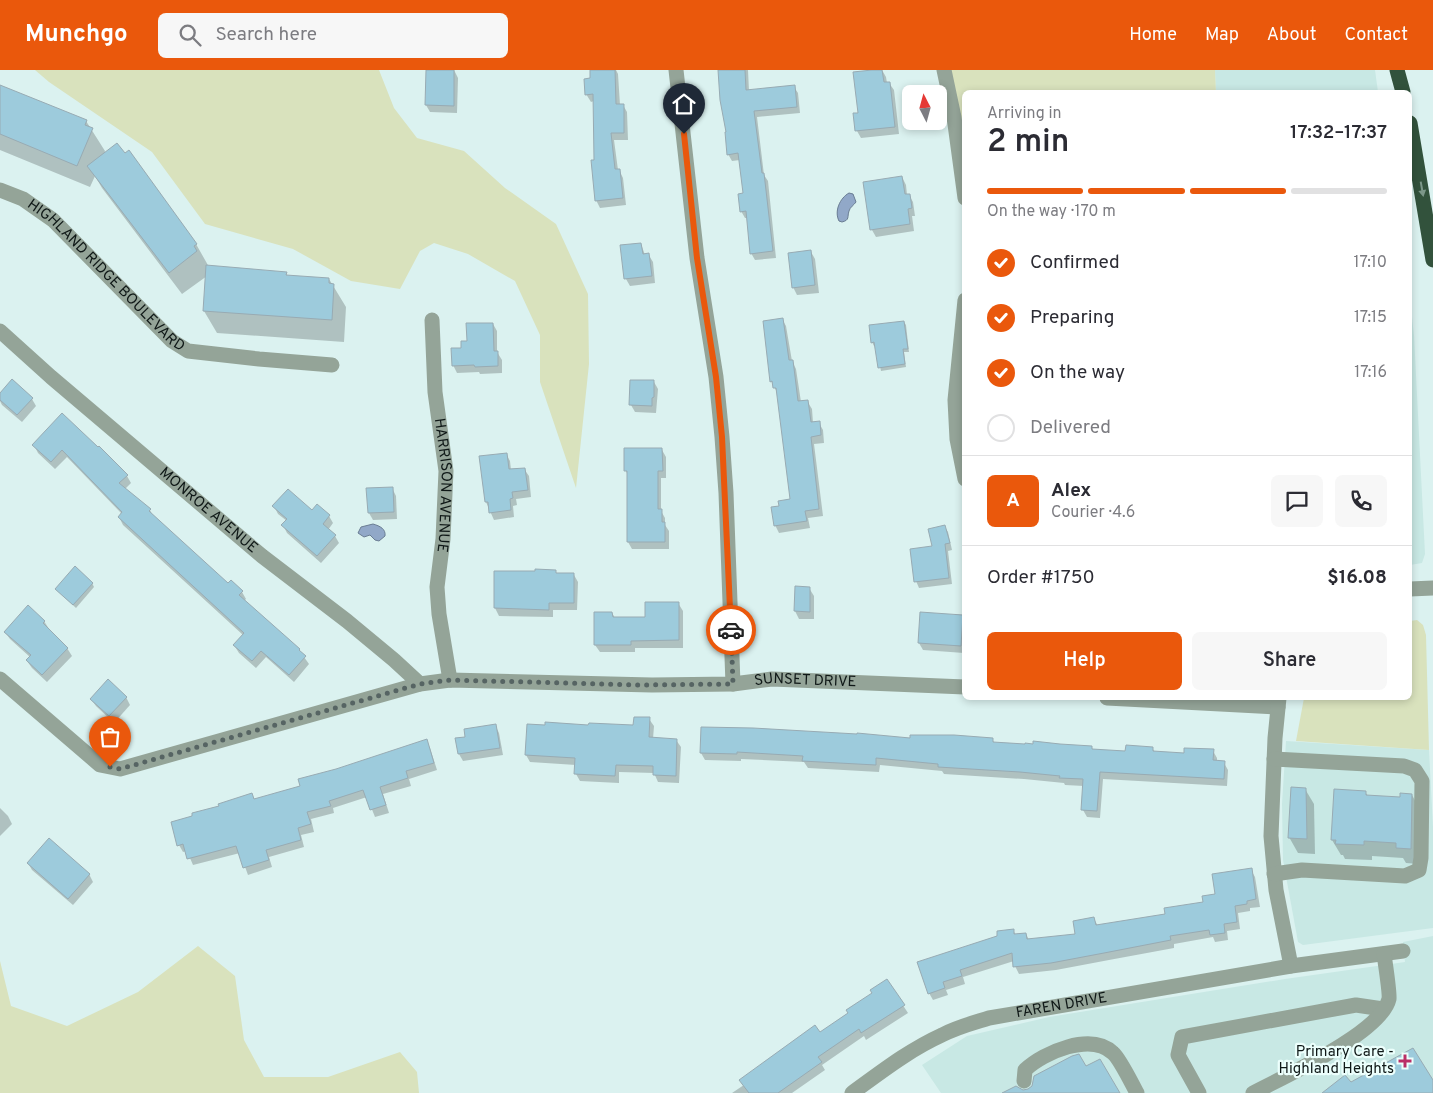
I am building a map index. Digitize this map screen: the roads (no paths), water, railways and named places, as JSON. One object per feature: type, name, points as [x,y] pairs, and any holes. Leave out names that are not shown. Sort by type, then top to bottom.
[{"type":"highway","points":[[1397,70],[1402,90]]},
{"type":"highway","points":[[1412,134],[1433,260]]},
{"type":"street","points":[[676,70],[697,258],[716,377],[722,437],[726,492],[733,684]]},
{"type":"street","points":[[944,70],[954,117],[962,176]]},
{"type":"street","name":"HIGHLAND RIDGE BOULEVARD","points":[[0,190],[23,199],[53,220],[172,341],[188,351],[332,365]]},
{"type":"street","name":"HARRISON AVENUE","points":[[432,320],[435,392],[446,471],[443,539],[437,587],[439,614],[450,680]]},
{"type":"street","name":"MONROE AVENUE","points":[[0,330],[51,377],[262,556],[347,621],[420,684]]},
{"type":"street","points":[[962,330],[955,400],[957,439],[962,464]]},
{"type":"street","points":[[1412,589],[1433,588]]},
{"type":"street","name":"SUNSET DRIVE","points":[[0,679],[100,765],[120,769],[420,684],[450,680],[640,685],[733,684],[772,679],[962,687]]},
{"type":"street","points":[[1193,700],[1279,702],[1274,759],[1271,836],[1274,874],[1291,966]]},
{"type":"street","points":[[1274,759],[1404,766],[1415,770],[1422,781],[1421,858],[1418,870],[1405,876],[1302,870],[1274,874]]},
{"type":"street","name":"FAREN DRIVE","points":[[852,1093],[896,1061],[922,1045],[955,1029],[989,1018],[1291,966],[1402,951]]},
{"type":"street","points":[[1253,1093],[1326,1056],[1376,1021],[1389,999],[1384,954]]},
{"type":"street","points":[[1199,1093],[1178,1055],[1182,1037],[1356,1005],[1383,1009]]},
{"type":"street","points":[[1024,1081],[1025,1070],[1035,1061],[1066,1048],[1093,1043],[1113,1053],[1137,1093]]},
{"type":"water","points":[[849,193],[853,194],[856,202],[850,210],[847,219],[842,222],[839,221],[837,213],[841,201]]},
{"type":"water","points":[[373,524],[385,531],[385,536],[379,541],[370,535],[364,537],[358,533],[361,527]]},
{"type":"place","name":"Primary Care - Highland Heights","points":[[1405,1061]]}]
